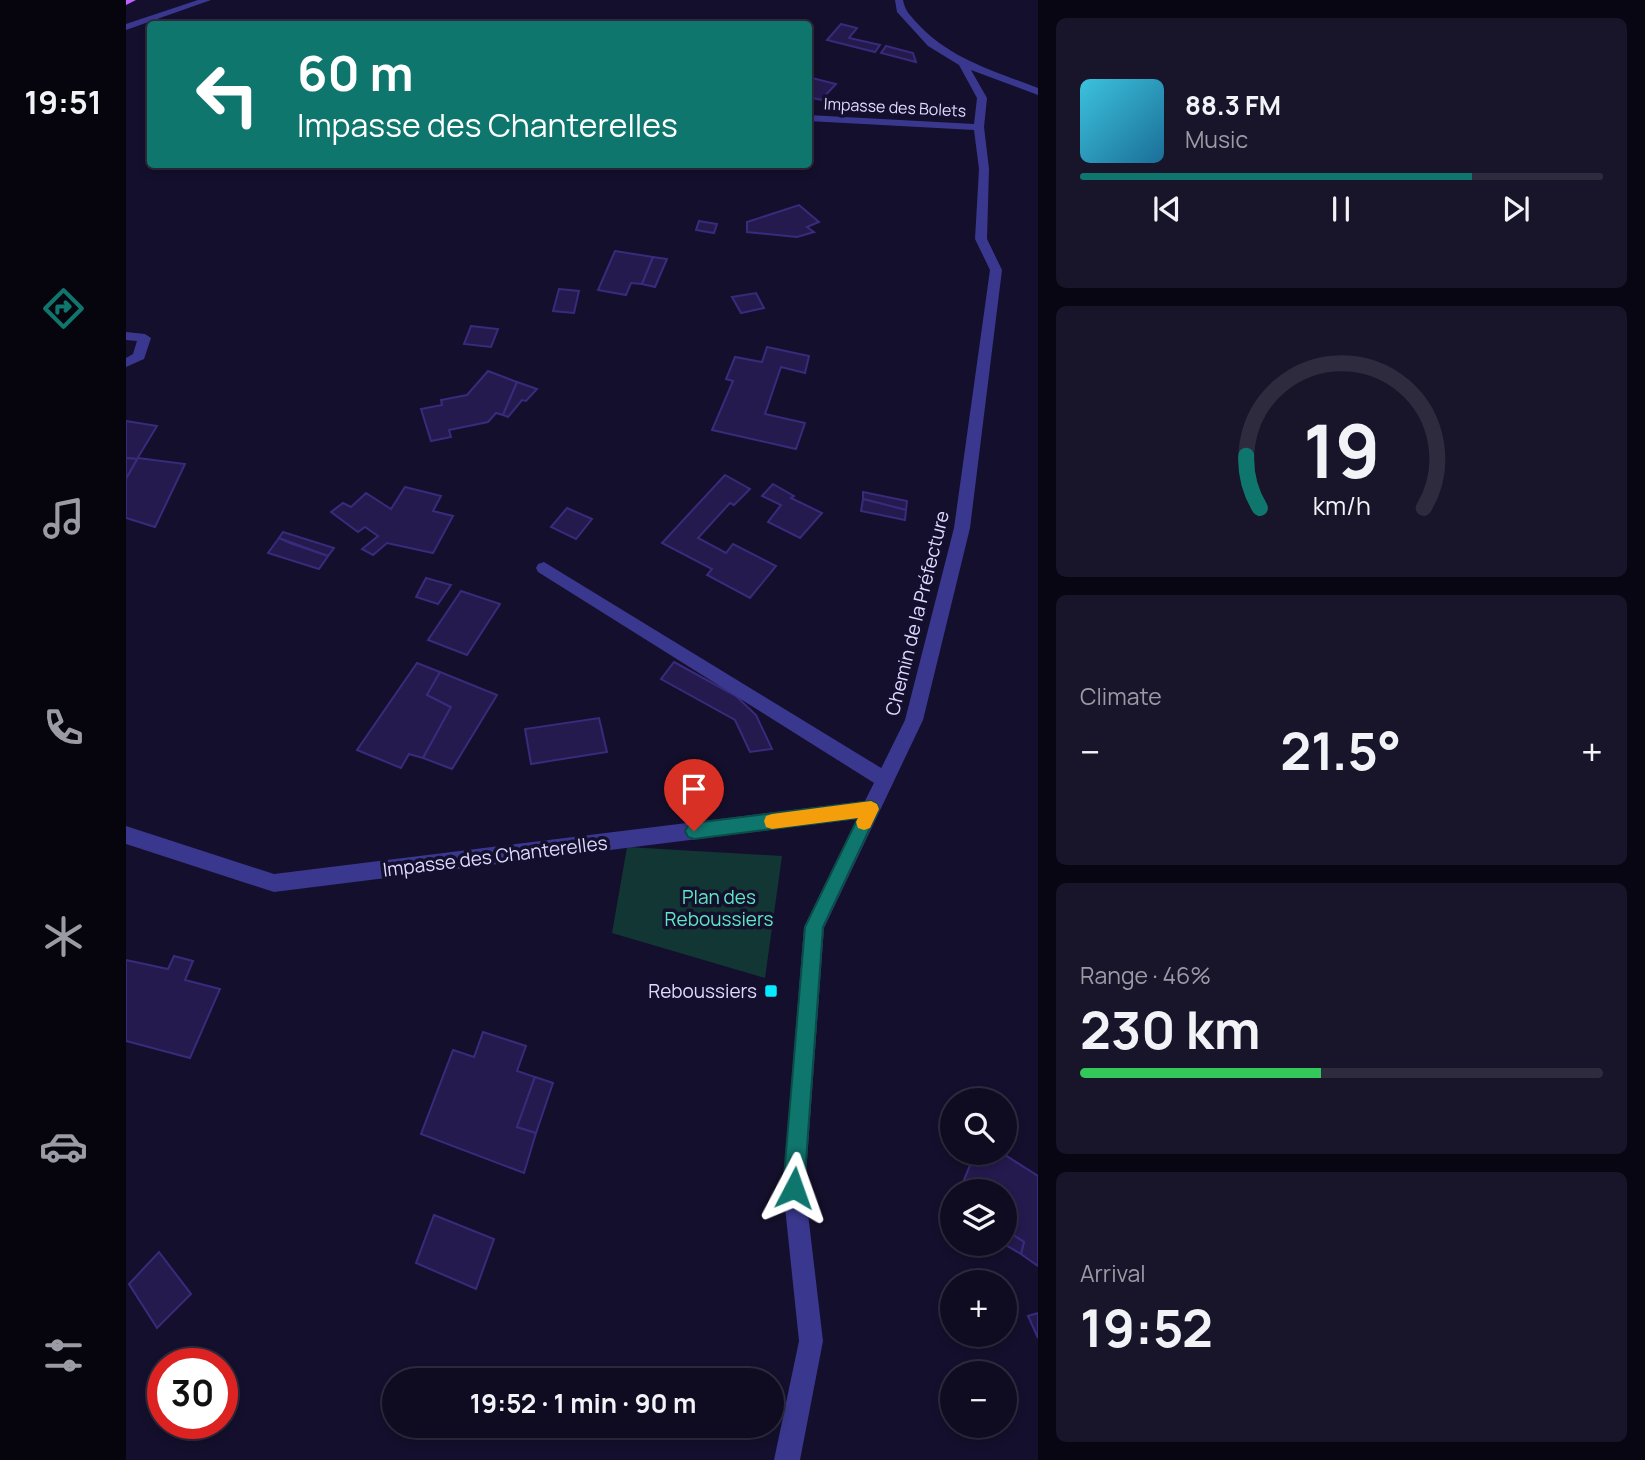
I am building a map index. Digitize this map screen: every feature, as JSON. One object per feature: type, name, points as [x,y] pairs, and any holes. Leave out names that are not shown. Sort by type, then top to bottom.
[{"type":"main road","points":[[126,2],[132,0]]},
{"type":"street","points":[[126,27],[207,0]]},
{"type":"street","points":[[899,0],[901,10],[931,44],[963,63],[1038,92]]},
{"type":"street","name":"Chemin de la Préfecture","points":[[787,1460],[811,1341],[794,1188],[814,927],[914,720],[962,528],[996,270],[981,239],[984,169],[979,127],[982,98],[963,63]]},
{"type":"street","name":"Impasse des Bolets","points":[[812,118],[979,127]]},
{"type":"street","points":[[126,336],[145,338],[139,356],[126,363]]},
{"type":"street","points":[[544,568],[885,780]]},
{"type":"street","name":"Impasse des Chanterelles","points":[[126,835],[274,883],[871,809]]},
{"type":"green space","name":"Plan des Reboussiers","points":[[627,847],[782,856],[765,978],[612,933]]},
{"type":"building","points":[[841,24],[857,28],[849,38],[880,45],[875,52],[827,40]]},
{"type":"building","points":[[886,46],[913,53],[916,62],[881,53]]},
{"type":"building","points":[[812,78],[836,84],[821,100],[812,98]]},
{"type":"building","points":[[799,205],[819,222],[807,227],[814,232],[797,237],[747,232],[747,222]]},
{"type":"building","points":[[699,221],[717,224],[714,233],[696,230]]},
{"type":"building","points":[[615,251],[653,257],[642,284],[631,283],[626,295],[598,290]]},
{"type":"building","points":[[653,257],[667,259],[655,287],[642,284]]},
{"type":"building","points":[[559,289],[579,291],[574,313],[553,311]]},
{"type":"building","points":[[756,293],[764,308],[741,313],[732,297]]},
{"type":"building","points":[[471,326],[498,329],[491,347],[464,344]]},
{"type":"building","points":[[767,347],[809,356],[805,373],[781,367],[765,414],[805,423],[796,449],[712,430],[733,381],[726,379],[735,357],[762,362]]},
{"type":"building","points":[[488,371],[517,382],[503,415],[496,413],[488,422],[449,430],[451,437],[431,441],[421,409],[442,405],[441,400],[467,395]]},
{"type":"building","points":[[517,382],[537,389],[526,401],[522,400],[508,417],[503,415]]},
{"type":"building","points":[[126,421],[157,426],[137,459],[126,458]]},
{"type":"building","points":[[126,458],[137,459],[126,479]]},
{"type":"building","points":[[138,458],[185,464],[155,527],[126,518],[126,479]]},
{"type":"building","points":[[725,475],[750,489],[734,505],[730,503],[698,538],[726,553],[733,544],[776,566],[750,598],[707,575],[712,569],[662,543]]},
{"type":"building","points":[[773,484],[794,496],[791,498],[822,513],[800,538],[768,522],[781,505],[762,496]]},
{"type":"building","points":[[405,487],[441,496],[433,511],[453,516],[433,553],[387,543],[373,555],[362,549],[378,536],[365,527],[358,532],[331,512],[343,503],[351,507],[366,493],[391,509]]},
{"type":"building","points":[[863,492],[907,501],[906,510],[863,499]]},
{"type":"building","points":[[863,499],[906,510],[905,520],[861,511]]},
{"type":"building","points":[[567,508],[592,519],[576,539],[551,527]]},
{"type":"building","points":[[283,532],[334,548],[328,556],[279,538]]},
{"type":"building","points":[[279,538],[328,556],[319,569],[268,553]]},
{"type":"building","points":[[426,578],[451,585],[438,604],[416,597]]},
{"type":"building","points":[[461,591],[500,604],[467,655],[428,640]]},
{"type":"building","points":[[674,662],[736,696],[756,715],[772,749],[750,752],[735,720],[661,679]]},
{"type":"building","points":[[417,663],[440,672],[427,695],[451,707],[423,758],[409,754],[401,768],[357,750]]},
{"type":"building","points":[[440,672],[497,695],[452,769],[423,758],[451,707],[427,695]]},
{"type":"building","points":[[599,718],[607,752],[531,764],[525,729]]},
{"type":"building","points":[[174,956],[193,961],[185,980],[220,989],[190,1058],[126,1041],[126,960],[168,969]]},
{"type":"building","points":[[483,1032],[526,1046],[517,1071],[535,1077],[517,1127],[536,1133],[524,1173],[421,1134],[453,1050],[474,1057]]},
{"type":"building","points":[[535,1077],[553,1083],[536,1133],[517,1127]]},
{"type":"building","points":[[1017,1163],[1038,1176],[1038,1266],[1021,1254],[1024,1242],[1017,1237],[1017,1179],[964,1179],[970,1165],[1017,1165]]},
{"type":"building","points":[[434,1215],[494,1239],[476,1289],[416,1263]]},
{"type":"building","points":[[1017,1237],[1024,1242],[1021,1254],[1017,1252]]},
{"type":"building","points":[[159,1252],[191,1294],[157,1328],[129,1284]]},
{"type":"building","points":[[1038,1313],[1038,1338],[1028,1316]]},
{"type":"slow traffic","points":[[772,821],[871,809],[864,822]]},
{"type":"place","name":"Reboussiers","points":[[771,991]]},
{"type":"route","points":[[694,831],[871,809],[814,927],[794,1188]]}]
